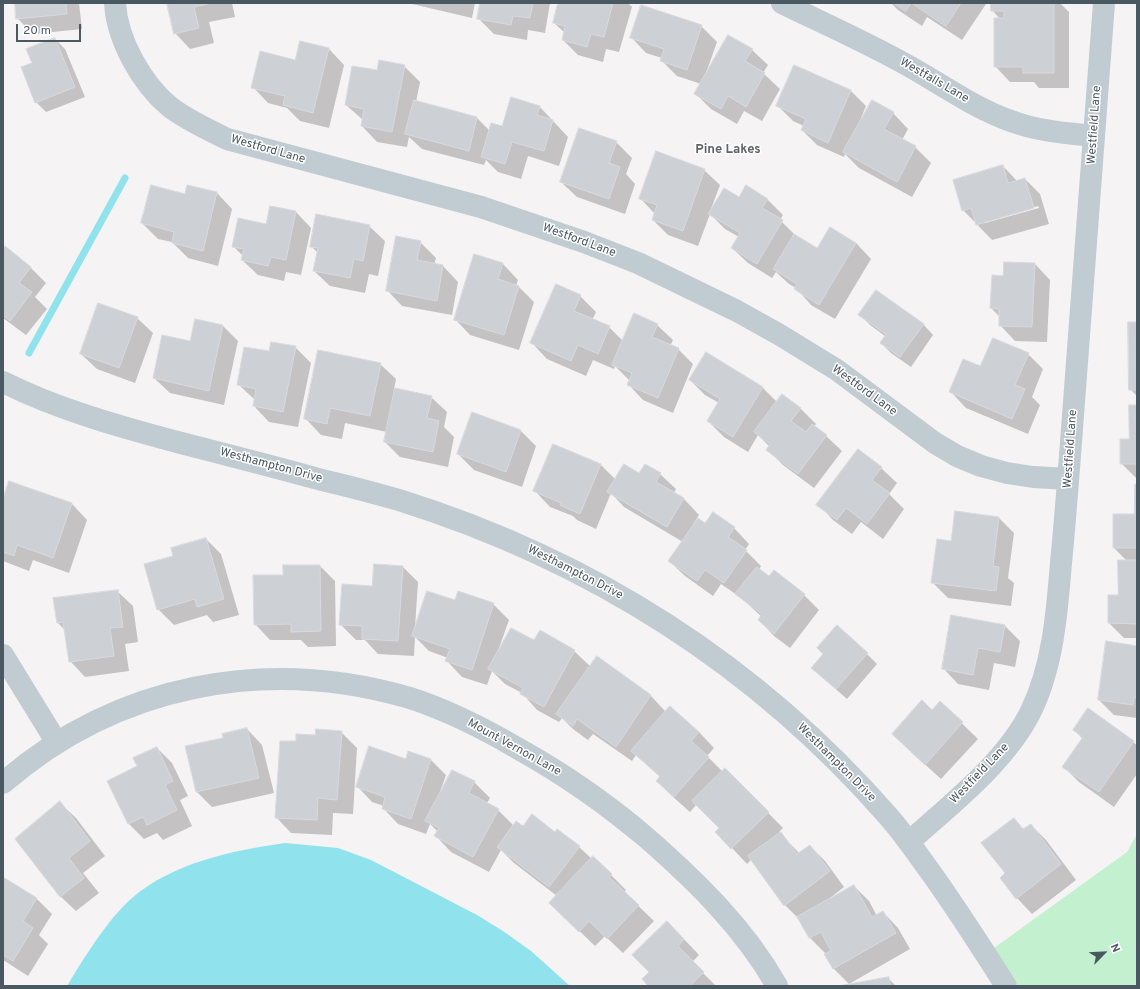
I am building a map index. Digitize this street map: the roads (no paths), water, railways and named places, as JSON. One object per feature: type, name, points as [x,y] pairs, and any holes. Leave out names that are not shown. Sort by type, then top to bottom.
[{"type":"street","name":"Westford Lane","points":[[114,3],[122,38],[133,61],[149,85],[170,106],[192,121],[227,139],[481,207],[584,242],[638,263],[737,311],[780,335],[837,370],[936,443],[957,456],[981,466],[1007,473],[1033,477],[1068,479]]},
{"type":"street","name":"Westfalls Lane","points":[[782,3],[905,64],[992,114],[1028,127],[1094,136]]},
{"type":"street","name":"Westfield Lane","points":[[909,842],[966,791],[995,762],[1015,737],[1031,712],[1041,685],[1051,648],[1056,615],[1068,479],[1104,3]]},
{"type":"street","name":"Westhampton Drive","points":[[3,382],[52,403],[148,434],[399,500],[514,543],[615,592],[666,624],[761,692],[827,752],[888,816],[909,842],[952,902],[1006,986]]},
{"type":"street","points":[[3,655],[57,743]]},
{"type":"street","name":"Mount Vernon Lane","points":[[3,783],[20,768],[57,743],[89,725],[144,701],[167,694],[213,683],[259,679],[323,681],[384,691],[445,711],[488,731],[546,764],[596,797],[633,826],[680,868],[719,908],[751,946],[777,986]]},
{"type":"water","points":[[285,843],[338,848],[371,860],[477,915],[503,931],[531,951],[570,986],[67,986],[105,928],[132,898],[148,886],[185,867],[204,860],[225,854]]},
{"type":"waterway","points":[[29,353],[125,178]]},
{"type":"district","name":"Pine Lakes","points":[[728,150]]}]
